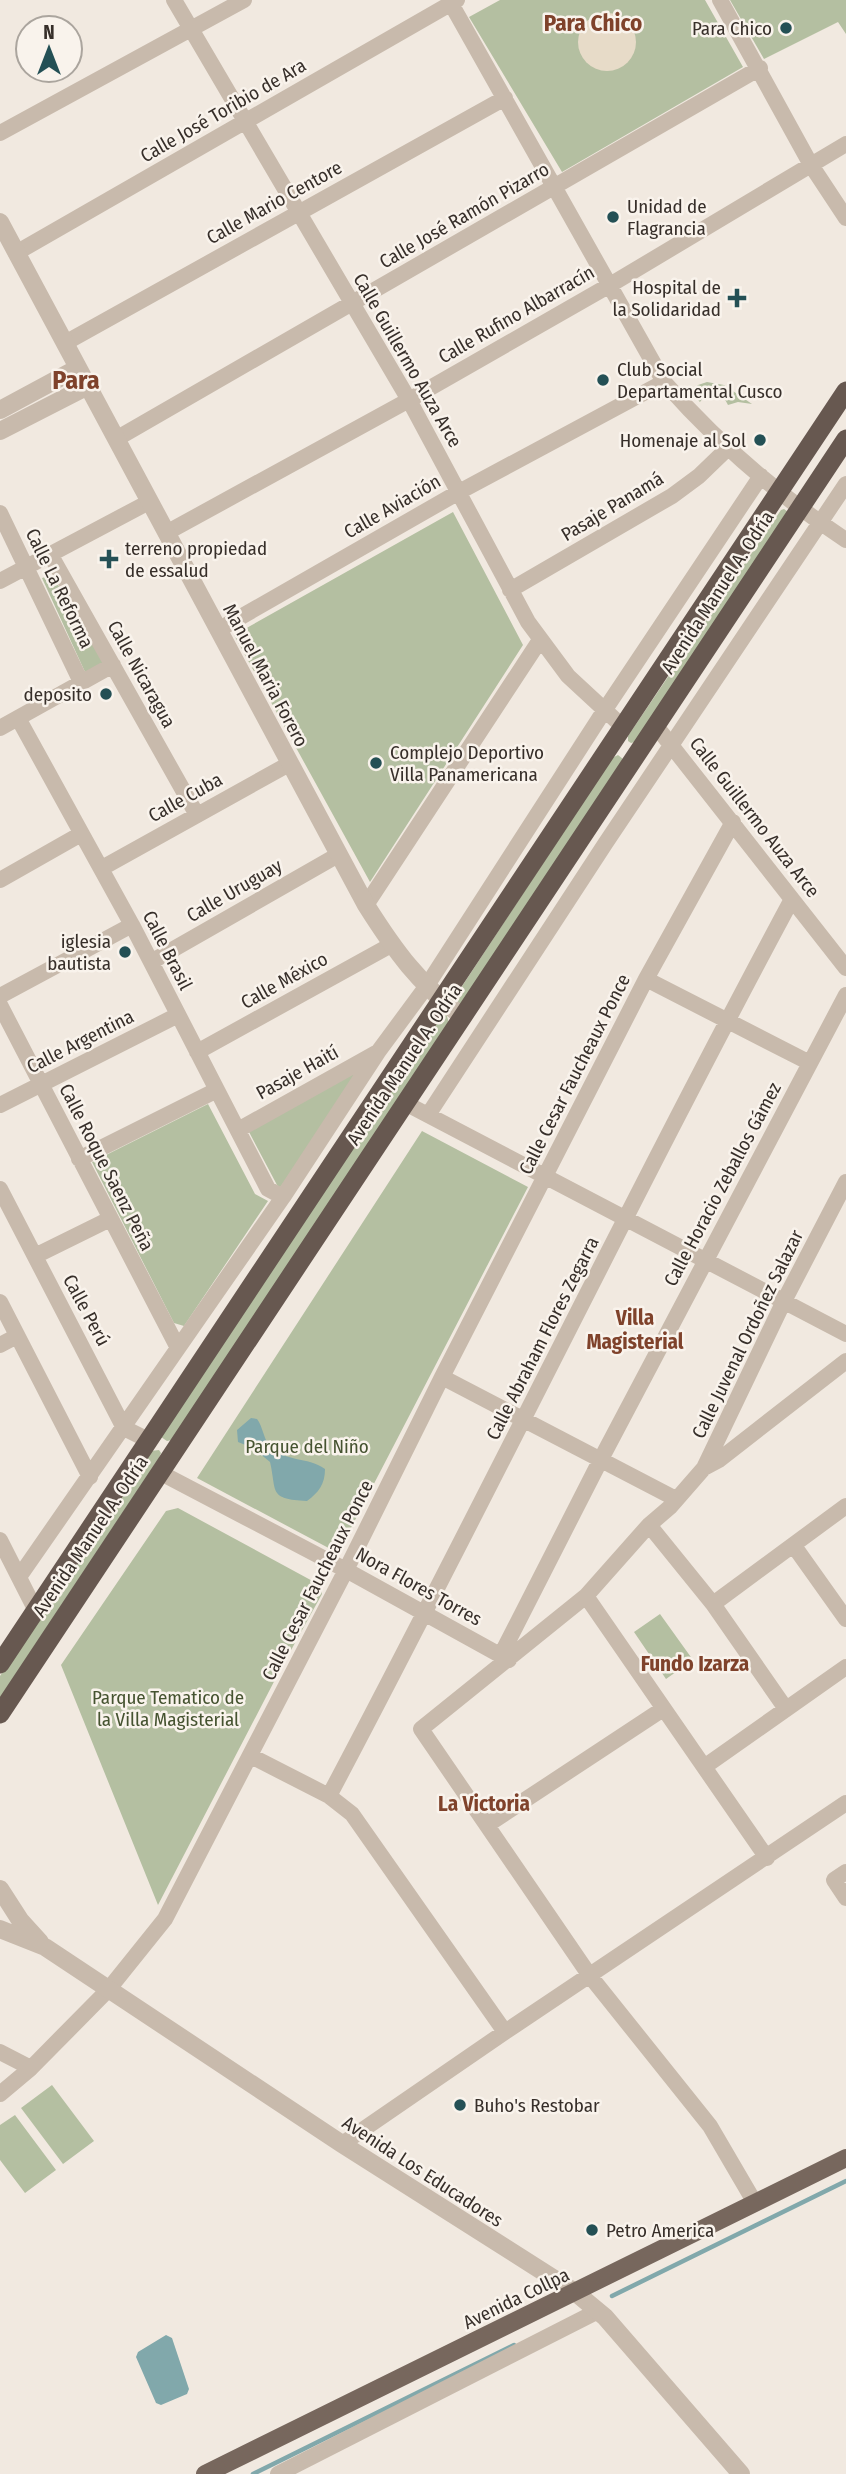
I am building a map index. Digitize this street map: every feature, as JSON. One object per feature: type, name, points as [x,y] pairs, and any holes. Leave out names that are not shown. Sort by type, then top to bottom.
[{"type":"highway","name":"Avenida Manuel A. Odría","points":[[0,1664],[148,1440],[433,994],[617,734],[846,391]]},
{"type":"highway","name":"Avenida Manuel A. Odría","points":[[0,1714],[846,439]]},
{"type":"highway","points":[[617,734],[635,757]]},
{"type":"highway","points":[[148,1440],[171,1454]]},
{"type":"main road","name":"Avenida Collpa","points":[[205,2474],[846,2158]]},
{"type":"street","name":"Calle Guillermo Auza Arce","points":[[174,0],[409,400],[510,590],[540,640],[568,677],[604,711],[617,734]]},
{"type":"street","points":[[0,133],[244,0]]},
{"type":"street","points":[[720,0],[811,164],[846,218]]},
{"type":"street","points":[[452,1],[553,188],[664,382],[691,413],[728,448],[800,508],[846,540]]},
{"type":"street","name":"Calle José Toribio de Ara","points":[[16,253],[452,1]]},
{"type":"street","name":"Calle José Ramón Pizarro","points":[[116,439],[760,68]]},
{"type":"street","name":"Calle Mario Centore","points":[[65,343],[505,98]]},
{"type":"street","name":"Calle Rufino Albarracín","points":[[166,533],[409,400],[610,285],[846,144]]},
{"type":"street","name":"Manuel Maria Forero","points":[[0,222],[366,905],[391,945],[433,994],[463,1017]]},
{"type":"street","points":[[0,410],[78,368]]},
{"type":"street","name":"Calle Aviación","points":[[218,630],[459,492],[664,382]]},
{"type":"street","points":[[0,431],[88,386]]},
{"type":"street","name":"Pasaje Panamá","points":[[510,590],[672,496],[699,476],[728,448]]},
{"type":"street","name":"Avenida Manuel A. Odría","points":[[19,1577],[283,1197],[378,1052],[433,994],[604,711],[761,476]]},
{"type":"street","points":[[428,1115],[671,744],[846,484]]},
{"type":"street","points":[[0,581],[149,502]]},
{"type":"street","name":"Calle La Reforma","points":[[0,513],[82,682]]},
{"type":"street","name":"Calle Nicaragua","points":[[50,554],[197,815]]},
{"type":"street","points":[[366,905],[540,640]]},
{"type":"street","points":[[0,728],[113,665]]},
{"type":"street","name":"Calle Brasil","points":[[18,718],[102,868],[268,1189],[283,1197]]},
{"type":"street","name":"Calle Guillermo Auza Arce","points":[[656,726],[846,968]]},
{"type":"street","name":"Calle Cuba","points":[[102,868],[289,764]]},
{"type":"street","name":"Calle Cesar Faucheaux Ponce","points":[[0,2094],[31,2068],[108,1990],[165,1919],[251,1756],[646,979],[733,822]]},
{"type":"street","points":[[0,880],[82,834]]},
{"type":"street","name":"Calle Uruguay","points":[[151,962],[338,855]]},
{"type":"street","name":"Calle Abraham Flores Zegarra","points":[[329,1796],[425,1614],[727,1019],[792,899]]},
{"type":"street","points":[[1,1006],[132,925]]},
{"type":"street","name":"Calle México","points":[[197,1052],[391,945]]},
{"type":"street","points":[[646,979],[810,1063]]},
{"type":"street","name":"Calle Horacio Zeballos Gámez","points":[[505,1657],[601,1459],[846,995]]},
{"type":"street","name":"Calle Roque Saenz Peña","points":[[1,1006],[178,1348]]},
{"type":"street","name":"Calle Argentina","points":[[0,1105],[178,1015]]},
{"type":"street","name":"Pasaje Haití","points":[[238,1130],[378,1052]]},
{"type":"street","points":[[79,1159],[217,1090]]},
{"type":"street","points":[[405,1103],[846,1334]]},
{"type":"street","name":"Calle Juvenal Ordoñez Salazar","points":[[487,1825],[421,1729],[505,1657],[586,1596],[704,1468],[784,1301],[846,1182]]},
{"type":"street","name":"Calle Perú","points":[[0,1189],[124,1428]]},
{"type":"street","points":[[35,1256],[110,1219]]},
{"type":"street","points":[[0,1303],[90,1477]]},
{"type":"street","points":[[0,1345],[17,1336]]},
{"type":"street","points":[[704,1468],[719,1460],[846,1361]]},
{"type":"street","points":[[442,1377],[676,1499]]},
{"type":"street","points":[[124,1428],[148,1440]]},
{"type":"street","name":"Nora Flores Torres","points":[[159,1472],[505,1657]]},
{"type":"street","points":[[713,1604],[846,1506]]},
{"type":"street","points":[[649,1525],[713,1604],[786,1709]]},
{"type":"street","points":[[0,1540],[35,1609]]},
{"type":"street","points":[[794,1546],[846,1619]]},
{"type":"street","points":[[586,1596],[767,1858]]},
{"type":"street","points":[[704,1767],[846,1667]]},
{"type":"street","points":[[663,1709],[487,1825],[590,1976],[710,2126],[755,2203]]},
{"type":"street","points":[[251,1756],[329,1796],[352,1814],[505,2032]]},
{"type":"street","points":[[342,2144],[846,1803]]},
{"type":"street","points":[[846,1872],[834,1880],[846,1898]]},
{"type":"street","name":"Avenida Los Educadores","points":[[0,1889],[20,1920],[45,1947]]},
{"type":"street","name":"Avenida Los Educadores","points":[[0,1929],[45,1947],[342,2144],[575,2292],[606,2317],[741,2474]]},
{"type":"street","points":[[0,2052],[31,2068]]},
{"type":"street","points":[[278,2474],[598,2311]]},
{"type":"green space","points":[[500,0],[705,0],[743,67],[562,172],[469,17]]},
{"type":"green space","name":"Para Chico","points":[[730,0],[846,0],[846,34],[838,22],[764,59]]},
{"type":"green space","points":[[707,382],[724,385],[752,404],[738,402],[728,405],[722,394],[714,390],[708,391],[700,402],[690,392]]},
{"type":"green space","points":[[784,509],[788,512],[635,742],[631,743],[628,736]]},
{"type":"green space","name":"Complejo Deportivo Villa Panamericana","points":[[453,512],[523,645],[370,882],[234,635]]},
{"type":"green space","points":[[52,575],[105,663],[85,672],[42,578]]},
{"type":"green space","points":[[618,755],[623,759],[460,1006],[451,1003],[612,758]]},
{"type":"green space","points":[[446,1013],[449,1023],[172,1440],[167,1441],[161,1437],[439,1014]]},
{"type":"green space","points":[[364,1062],[280,1188],[248,1130]]},
{"type":"green space","points":[[208,1104],[255,1194],[268,1201],[184,1326],[174,1323],[92,1162]]},
{"type":"green space","name":"Parque del Niño","points":[[422,1131],[528,1187],[338,1553],[197,1478]]},
{"type":"green space","points":[[159,1450],[159,1458],[0,1698],[0,1676],[151,1451]]},
{"type":"green space","name":"Parque Tematico de la Villa Magisterial","points":[[178,1508],[318,1584],[322,1594],[158,1905],[61,1665],[166,1511]]},
{"type":"green space","points":[[660,1614],[693,1660],[666,1679],[634,1632]]},
{"type":"green space","points":[[52,2085],[94,2141],[63,2164],[21,2108]]},
{"type":"green space","points":[[15,2115],[56,2170],[25,2193],[0,2160],[0,2125]]},
{"type":"shaded area","points":[[601,13],[613,13],[628,21],[636,36],[636,48],[628,63],[613,71],[601,71],[586,63],[578,48],[578,36],[586,21]]},
{"type":"water","points":[[251,1418],[257,1419],[267,1442],[275,1451],[325,1469],[320,1487],[307,1501],[280,1496],[274,1487],[270,1462],[253,1448],[238,1442],[237,1430]]},
{"type":"water","points":[[166,2335],[172,2338],[189,2389],[187,2394],[161,2405],[156,2403],[136,2357],[138,2352]]},
{"type":"waterway","points":[[612,2296],[846,2181]]},
{"type":"waterway","points":[[253,2474],[514,2345]]},
{"type":"place","name":"Para Chico","points":[[786,28]]},
{"type":"place","name":"Unidad de Flagrancia","points":[[613,217]]},
{"type":"place","name":"Hospital de la Solidaridad","points":[[737,298]]},
{"type":"place","name":"Club Social Departamental Cusco","points":[[603,380]]},
{"type":"place","name":"Homenaje al Sol","points":[[760,440]]},
{"type":"place","name":"terreno propiedad de essalud","points":[[109,559]]},
{"type":"place","name":"deposito","points":[[106,694]]},
{"type":"place","name":"Complejo Deportivo Villa Panamericana","points":[[376,763]]},
{"type":"place","name":"iglesia bautista","points":[[125,952]]},
{"type":"place","name":"Buho's Restobar","points":[[460,2105]]},
{"type":"place","name":"Petro America","points":[[592,2230]]},
{"type":"district","name":"Para Chico","points":[[593,23]]},
{"type":"district","name":"Para","points":[[76,380]]},
{"type":"district","name":"Villa Magisterial","points":[[635,1330]]},
{"type":"district","name":"Fundo Izarza","points":[[695,1664]]},
{"type":"district","name":"La Victoria","points":[[484,1804]]}]
